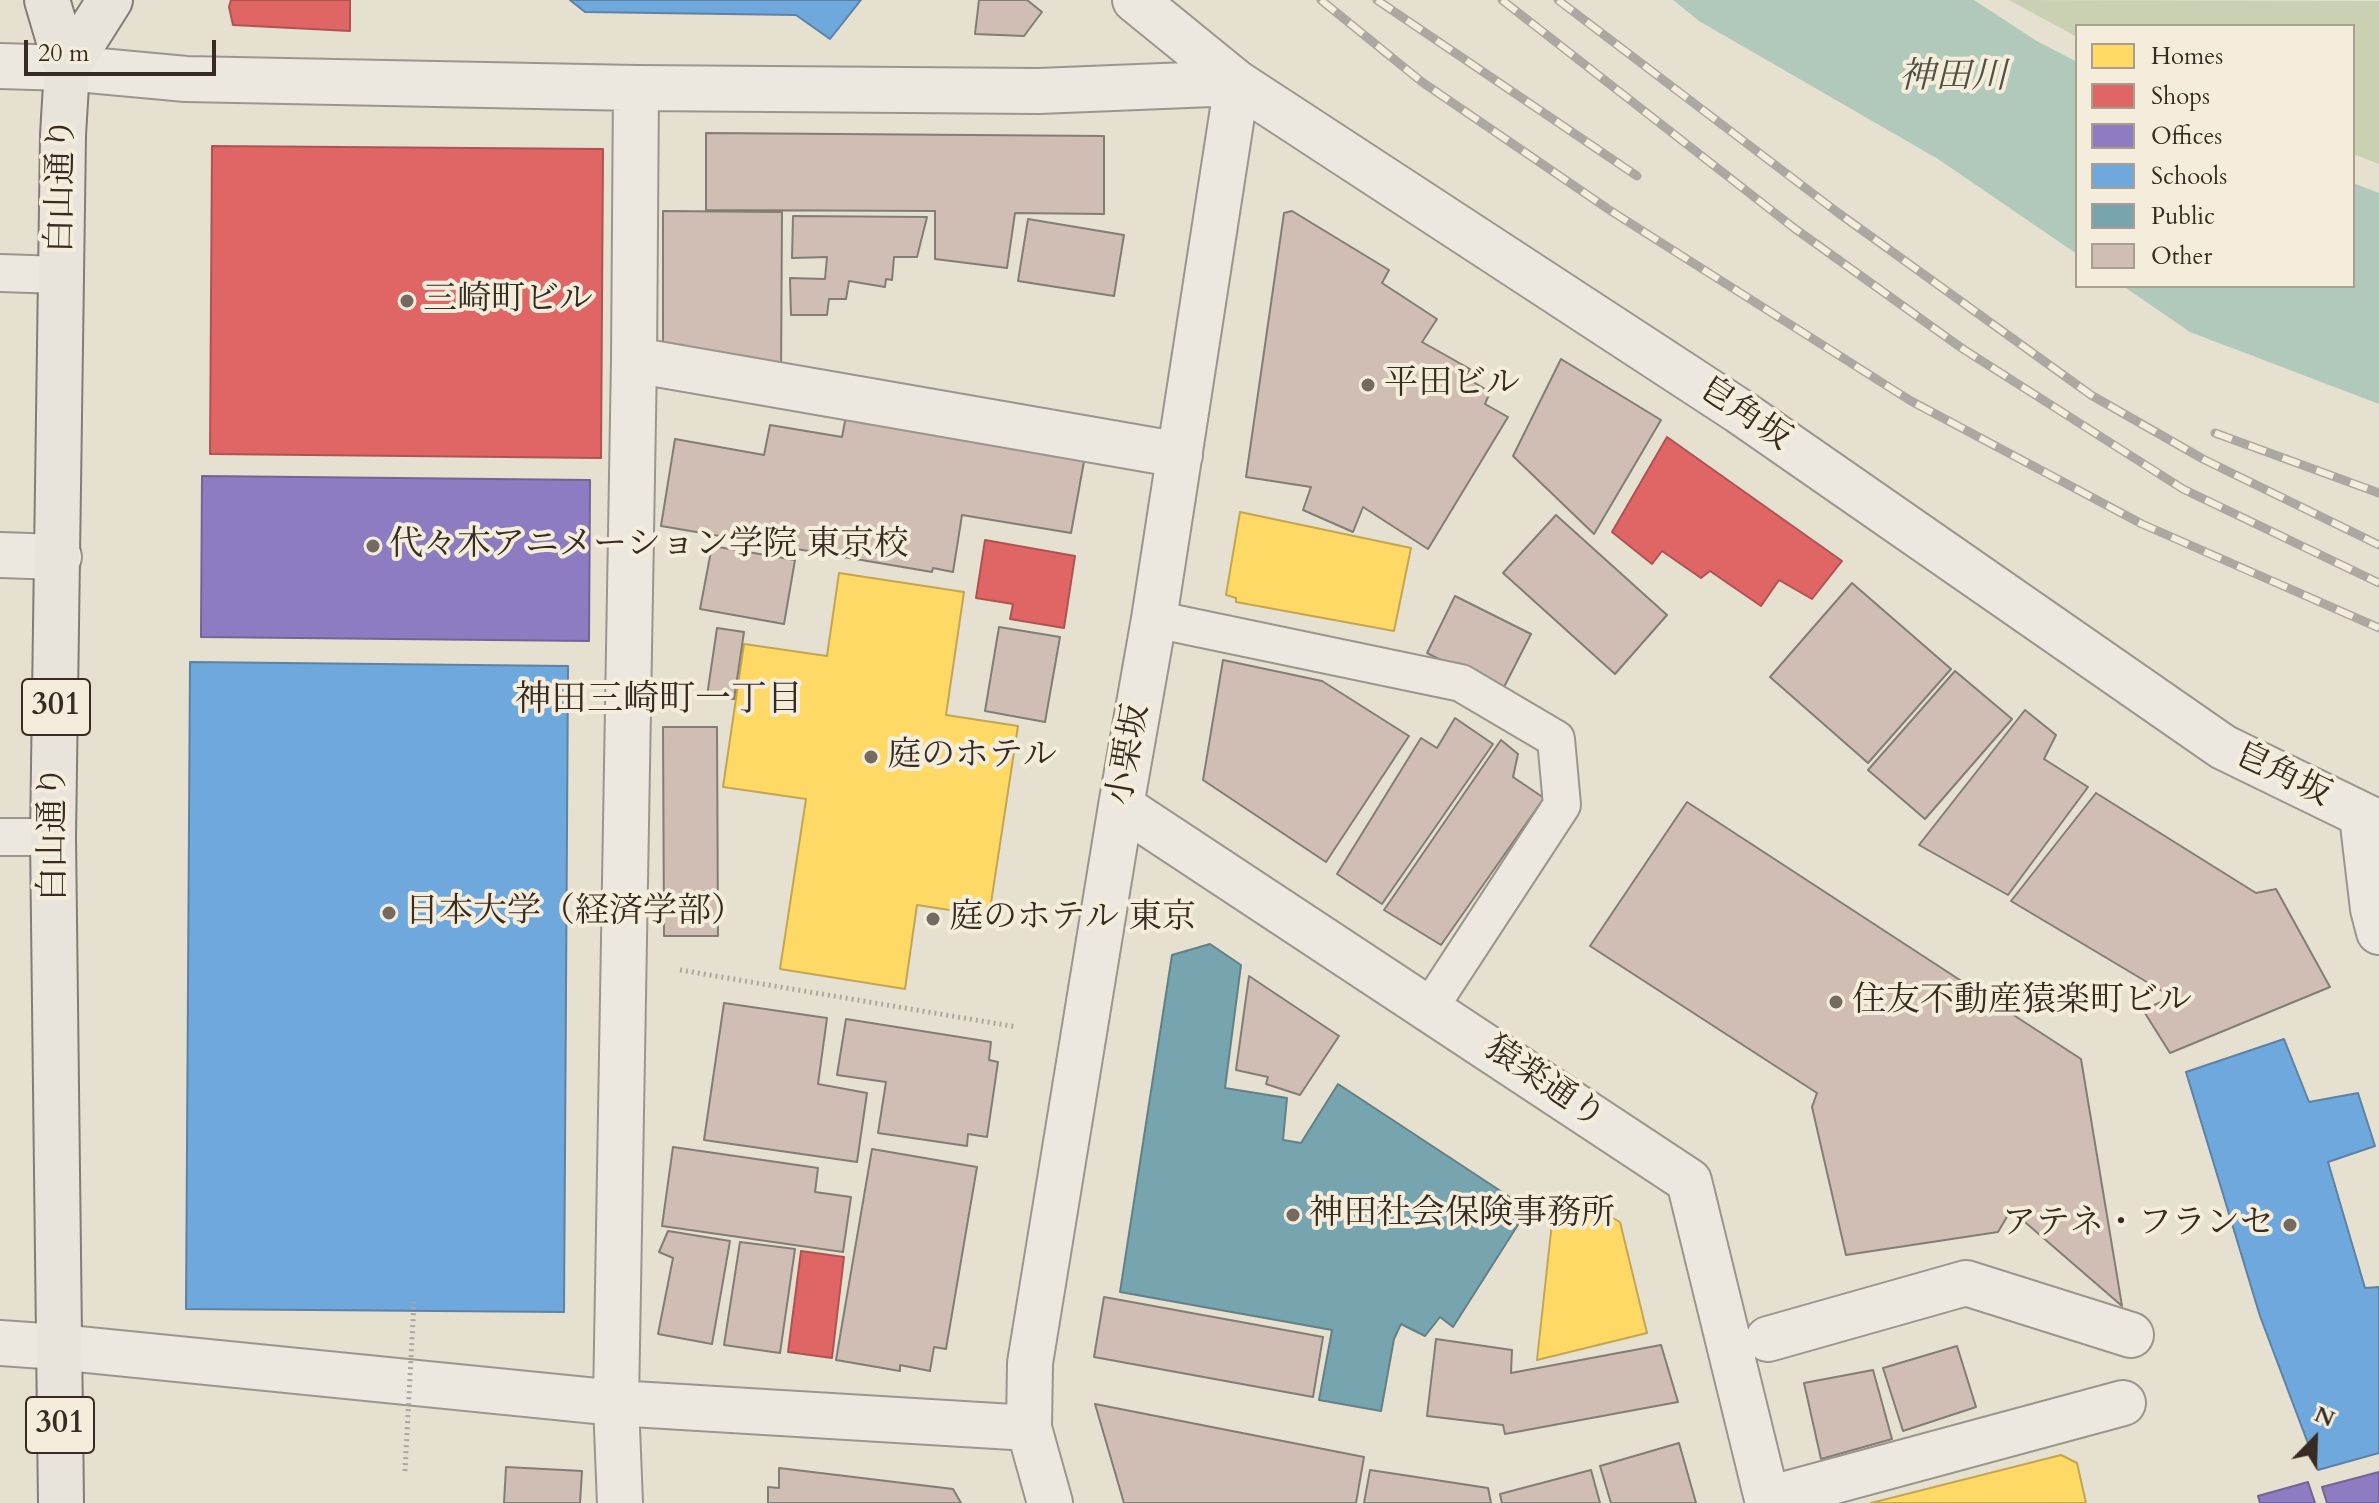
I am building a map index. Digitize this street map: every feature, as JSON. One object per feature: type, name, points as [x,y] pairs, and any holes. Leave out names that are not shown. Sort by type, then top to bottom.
[{"type":"main road","name":"白山通り","points":[[47,0],[67,68],[53,837],[61,1503]]},
{"type":"main road","name":"白山通り","points":[[67,68],[110,0]]},
{"type":"street","name":"皀角坂","points":[[1135,0],[1237,83],[1739,411],[2223,747],[2371,819]]},
{"type":"street","points":[[0,66],[67,68],[186,79],[636,88],[1039,91],[1237,83]]},
{"type":"street","name":"小栗坂","points":[[1050,1503],[1029,1428],[1030,1363],[1154,619],[1237,83]]},
{"type":"street","points":[[620,1503],[616,1403],[636,88]]},
{"type":"street","points":[[634,360],[1180,455]]},
{"type":"street","points":[[0,555],[59,557]]},
{"type":"street","name":"猿楽通り","points":[[1121,806],[1430,1007],[1689,1181],[1768,1501]]},
{"type":"street","points":[[2371,819],[2373,909],[2379,932]]},
{"type":"street","points":[[1768,1339],[1966,1283],[2131,1335]]},
{"type":"street","points":[[0,1343],[616,1403],[1029,1428]]},
{"type":"street","points":[[1768,1501],[2123,1403]]},
{"type":"lane","points":[[0,273],[61,275]]},
{"type":"lane","points":[[1154,619],[1461,683],[1556,739],[1562,805],[1430,1007]]},
{"type":"lane","points":[[0,837],[53,837]]},
{"type":"path","points":[[624,961],[1017,1027]]},
{"type":"path","points":[[405,1471],[414,1302]]},
{"type":"shaded area","points":[[2009,0],[2379,1],[2379,164],[2355,155],[2355,24],[2075,24],[2075,36]]},
{"type":"water","name":"神田川","points":[[1673,0],[1974,0],[2035,40],[2075,61],[2075,253],[1938,159],[1699,21]]},
{"type":"water","points":[[2355,184],[2379,193],[2379,404],[2190,332],[2126,288],[2355,288]]},
{"type":"building: Homes","points":[[1240,512],[1411,548],[1394,631],[1236,602],[1236,598],[1226,595]]},
{"type":"building: Homes","name":"庭のホテル","points":[[839,573],[964,592],[946,715],[1018,726],[989,916],[917,905],[905,989],[780,969],[806,799],[723,787],[744,644],[827,656]]},
{"type":"building: Homes","points":[[1555,1195],[1572,1195],[1620,1222],[1647,1333],[1537,1360]]},
{"type":"building: Homes","points":[[2061,1455],[2077,1463],[2086,1503],[1871,1503]]},
{"type":"building: Shops","points":[[231,0],[350,0],[350,31],[233,25],[229,7]]},
{"type":"building: Shops","name":"三崎町ビル","points":[[212,146],[603,149],[601,458],[210,454]]},
{"type":"building: Shops","points":[[1667,437],[1842,561],[1812,599],[1779,580],[1761,606],[1710,571],[1701,578],[1662,551],[1652,564],[1612,532]]},
{"type":"building: Shops","points":[[985,540],[1075,556],[1064,628],[1010,619],[1013,604],[976,598]]},
{"type":"building: Shops","points":[[801,1251],[844,1257],[832,1358],[788,1352]]},
{"type":"building: Offices","points":[[202,476],[590,480],[589,641],[201,637]]},
{"type":"building: Offices","points":[[2379,1472],[2379,1503],[2327,1503],[2322,1487]]},
{"type":"building: Offices","points":[[2308,1482],[2315,1503],[2260,1503],[2258,1496]]},
{"type":"building: Schools","points":[[570,0],[861,0],[830,39],[796,15],[585,12]]},
{"type":"building: Schools","points":[[190,662],[568,666],[564,1312],[186,1309]]},
{"type":"building: Schools","name":"アテネ・フランセ","points":[[2284,1039],[2309,1102],[2358,1093],[2375,1146],[2328,1162],[2365,1288],[2379,1287],[2379,1453],[2318,1470],[2260,1316],[2186,1072]]},
{"type":"building: Public","points":[[1210,944],[1241,965],[1225,1088],[1287,1098],[1283,1140],[1301,1143],[1338,1084],[1528,1209],[1453,1327],[1440,1317],[1425,1336],[1401,1324],[1394,1339],[1381,1411],[1319,1400],[1332,1330],[1120,1292],[1172,955]]},
{"type":"building: Other","points":[[979,0],[1027,0],[1042,12],[1024,36],[975,34]]},
{"type":"building: Other","points":[[706,133],[1104,136],[1104,214],[1015,213],[1007,268],[935,259],[935,211],[706,210]]},
{"type":"building: Other","points":[[663,211],[782,212],[781,376],[663,352]]},
{"type":"building: Other","name":"平田ビル","points":[[1292,211],[1389,270],[1382,283],[1437,319],[1422,342],[1470,369],[1465,377],[1490,392],[1485,404],[1508,417],[1428,549],[1363,507],[1353,532],[1303,510],[1311,487],[1246,477],[1284,213]]},
{"type":"building: Other","points":[[793,216],[927,217],[917,257],[894,257],[892,280],[886,279],[885,287],[849,281],[846,299],[829,299],[827,315],[791,315],[790,278],[825,279],[827,257],[792,258]]},
{"type":"building: Other","points":[[1028,219],[1124,235],[1114,296],[1018,281]]},
{"type":"building: Other","points":[[1561,359],[1661,420],[1594,534],[1513,456]]},
{"type":"building: Other","points":[[846,416],[1085,456],[1071,533],[962,515],[953,572],[933,568],[932,572],[661,526],[675,439],[764,455],[770,425],[842,437]]},
{"type":"building: Other","points":[[1556,515],[1667,615],[1615,674],[1503,573]]},
{"type":"building: Other","points":[[712,546],[795,560],[784,624],[700,609]]},
{"type":"building: Other","points":[[1852,583],[1951,669],[1868,763],[1770,677]]},
{"type":"building: Other","points":[[1455,596],[1531,634],[1502,691],[1427,653]]},
{"type":"building: Other","points":[[999,627],[1060,637],[1045,722],[985,711]]},
{"type":"building: Other","points":[[717,628],[744,632],[734,699],[707,696]]},
{"type":"building: Other","points":[[1223,660],[1322,681],[1409,736],[1326,862],[1203,780]]},
{"type":"building: Other","points":[[1955,671],[2012,719],[1925,819],[1868,770]]},
{"type":"building: Other","points":[[2025,710],[2056,735],[2044,759],[2088,787],[2008,895],[1919,845]]},
{"type":"building: Other","points":[[1455,718],[1493,744],[1382,904],[1337,874],[1421,738],[1437,748]]},
{"type":"building: Other","points":[[663,727],[717,727],[718,936],[664,936]]},
{"type":"building: Other","points":[[1501,740],[1518,754],[1513,777],[1544,798],[1441,945],[1384,910]]},
{"type":"building: Other","points":[[2096,793],[2256,893],[2276,889],[2330,987],[2170,1053],[2143,1010],[2172,997],[2011,901]]},
{"type":"building: Other","name":"住友不動産猿楽町ビル","points":[[1687,802],[2081,1059],[2122,1306],[2011,1210],[1998,1232],[1846,1255],[1812,1107],[1817,1093],[1590,946]]},
{"type":"building: Other","points":[[1249,976],[1339,1036],[1300,1095],[1266,1084],[1268,1077],[1236,1070]]},
{"type":"building: Other","points":[[724,1003],[827,1018],[818,1084],[867,1093],[857,1162],[704,1140]]},
{"type":"building: Other","points":[[846,1019],[991,1042],[989,1060],[998,1062],[987,1137],[968,1134],[967,1146],[878,1133],[886,1082],[837,1075]]},
{"type":"building: Other","points":[[673,1147],[818,1168],[815,1192],[851,1197],[843,1252],[662,1226]]},
{"type":"building: Other","points":[[872,1149],[977,1167],[946,1349],[934,1347],[930,1371],[900,1365],[900,1371],[836,1360]]},
{"type":"building: Other","points":[[668,1231],[730,1241],[712,1344],[658,1334],[673,1258],[659,1252]]},
{"type":"building: Other","points":[[740,1242],[795,1249],[780,1353],[724,1345]]},
{"type":"building: Other","points":[[1104,1297],[1323,1337],[1313,1397],[1094,1357]]},
{"type":"building: Other","points":[[1436,1339],[1512,1350],[1511,1373],[1661,1345],[1678,1402],[1505,1434],[1503,1425],[1427,1416]]},
{"type":"building: Other","points":[[1957,1346],[1976,1407],[1903,1431],[1883,1368]]},
{"type":"building: Other","points":[[1873,1370],[1892,1439],[1821,1459],[1804,1383]]},
{"type":"building: Other","points":[[1095,1404],[1364,1457],[1356,1503],[1124,1503]]},
{"type":"building: Other","points":[[1679,1443],[1696,1503],[1611,1503],[1600,1466]]},
{"type":"building: Other","points":[[506,1467],[582,1471],[580,1503],[504,1503]]},
{"type":"building: Other","points":[[779,1468],[953,1489],[961,1503],[768,1503],[768,1487],[779,1488]]},
{"type":"building: Other","points":[[1370,1470],[1488,1488],[1491,1503],[1364,1503]]},
{"type":"building: Other","points":[[1591,1470],[1600,1503],[1502,1503],[1500,1494]]},
{"type":"railway","points":[[1321,0],[1422,82],[1611,211],[1911,401],[2142,524],[2379,628]]},
{"type":"railway","points":[[1377,0],[1637,176]]},
{"type":"railway","points":[[1502,0],[1794,228],[1963,349],[2183,489],[2379,583]]},
{"type":"railway","points":[[1558,0],[1837,212],[2091,395],[2203,459],[2379,545]]},
{"type":"railway","points":[[2215,433],[2379,493]]},
{"type":"place","name":"三崎町ビル","points":[[407,301]]},
{"type":"place","name":"平田ビル","points":[[1368,385]]},
{"type":"place","name":"代々木アニメーション学院 東京校","points":[[373,546]]},
{"type":"place","name":"庭のホテル","points":[[871,757]]},
{"type":"place","name":"日本大学（経済学部）","points":[[389,913]]},
{"type":"place","name":"庭のホテル 東京","points":[[933,919]]},
{"type":"place","name":"住友不動産猿楽町ビル","points":[[1836,1002]]},
{"type":"place","name":"神田社会保険事務所","points":[[1293,1215]]},
{"type":"place","name":"アテネ・フランセ","points":[[2290,1225]]},
{"type":"district","name":"神田三崎町一丁目","points":[[659,702]]}]
